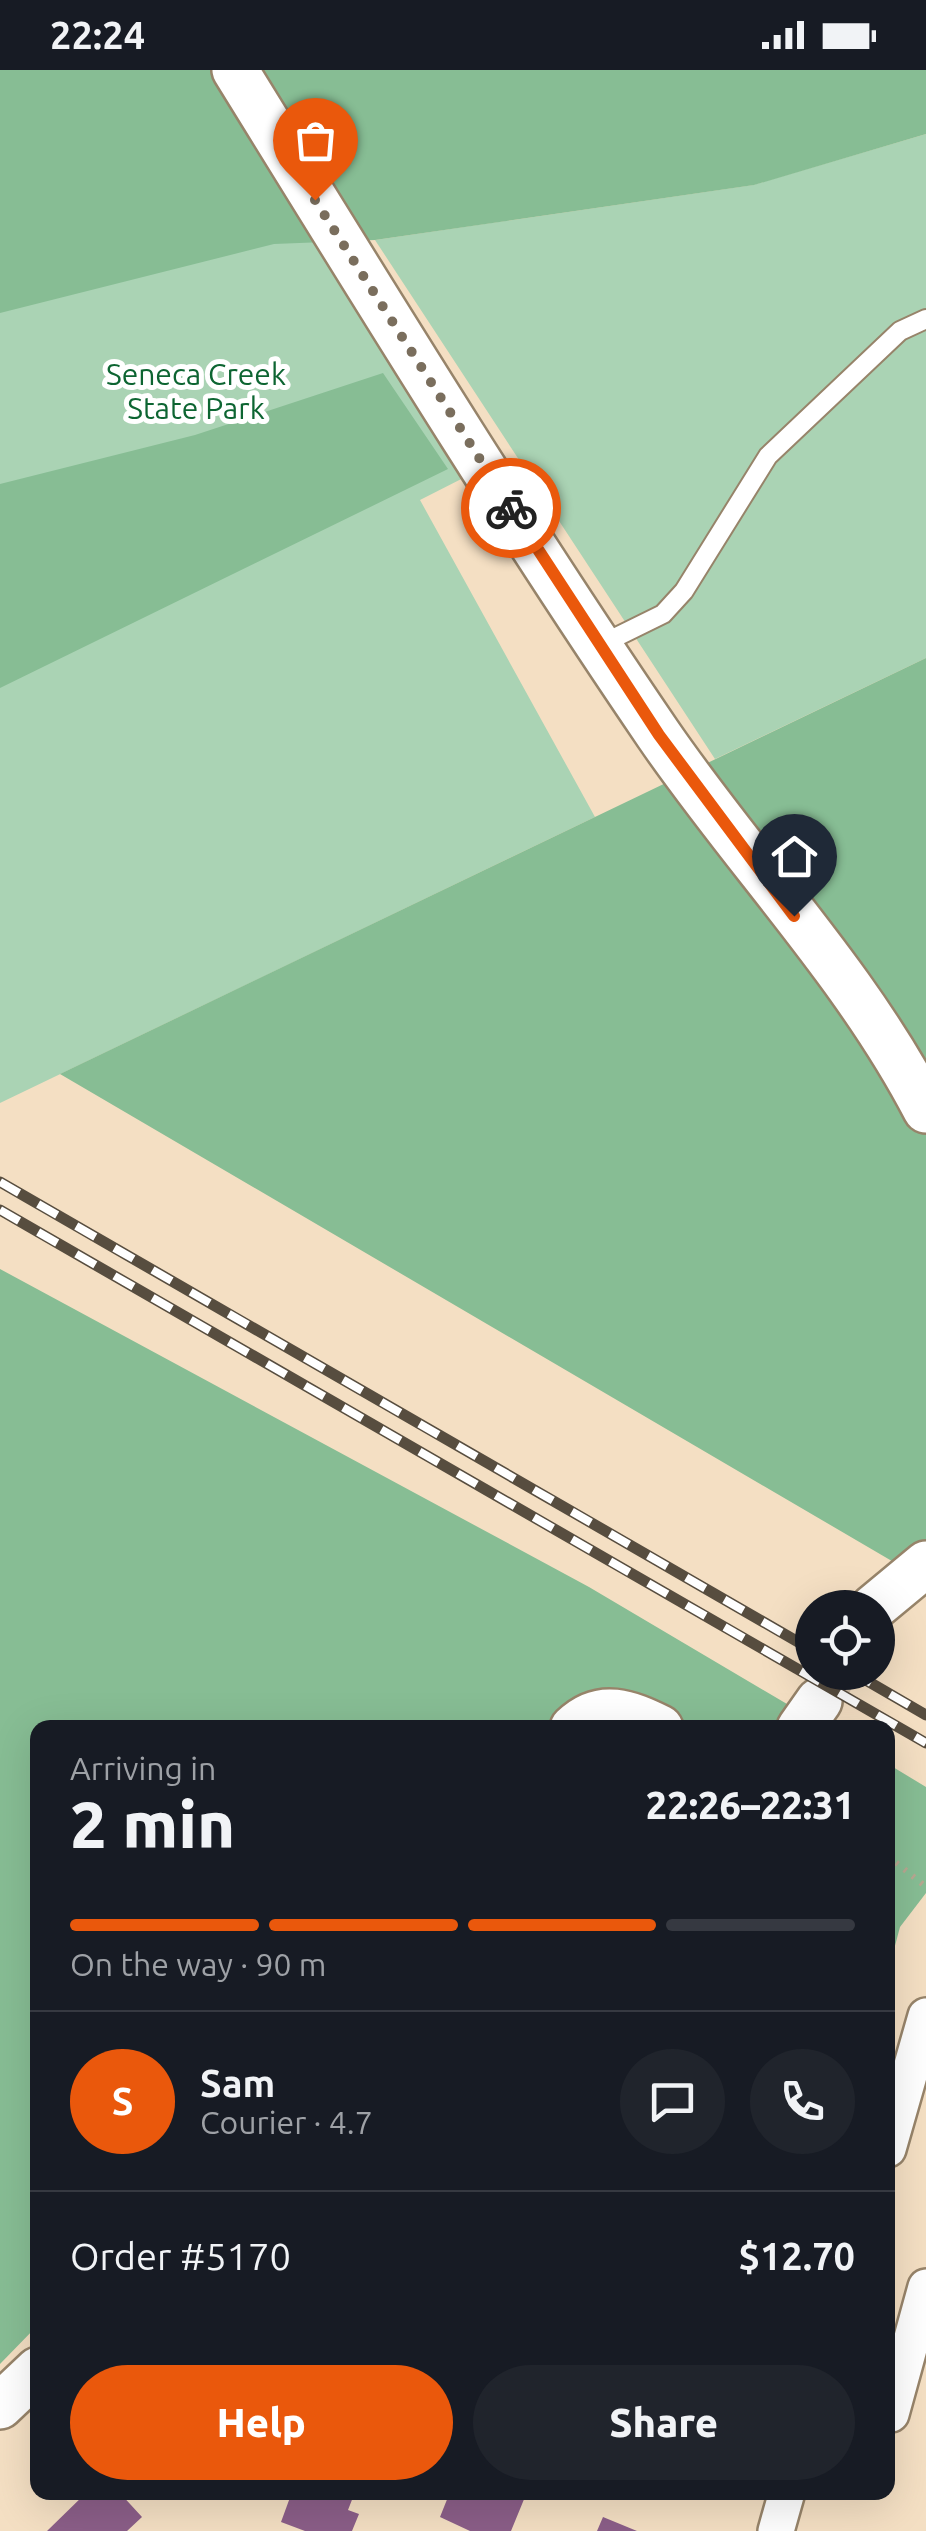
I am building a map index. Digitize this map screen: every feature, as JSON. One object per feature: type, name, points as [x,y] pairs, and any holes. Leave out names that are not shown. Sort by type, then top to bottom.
[{"type":"street","points":[[235,70],[436,394],[600,645],[745,854],[867,1010],[926,1110]]},
{"type":"street","points":[[895,1590],[926,1564]]},
{"type":"street","points":[[586,1720],[599,1712],[617,1710],[641,1720]]},
{"type":"street","points":[[895,2125],[925,2021]]},
{"type":"street","points":[[895,2399],[926,2287]]},
{"type":"street","points":[[0,2406],[30,2378]]},
{"type":"street","points":[[776,2531],[786,2500]]},
{"type":"lane","points":[[600,645],[663,614],[684,591],[768,456],[900,331],[926,319]]},
{"type":"path","points":[[895,1862],[926,1887]]},
{"type":"green space","name":"Seneca Creek State Park","points":[[0,70],[242,97],[477,471],[420,500],[595,817],[0,1103]]},
{"type":"green space","points":[[0,70],[926,70],[926,134],[754,185],[375,240],[274,244],[0,313]]},
{"type":"green space","points":[[926,134],[926,658],[715,759],[375,240],[753,185]]},
{"type":"green space","points":[[383,373],[448,469],[0,688],[0,484],[195,435]]},
{"type":"green space","points":[[926,658],[926,1581],[60,1074]]},
{"type":"green space","points":[[0,1269],[589,1587],[814,1720],[30,1720],[30,2333],[0,2364]]},
{"type":"green space","points":[[895,1768],[926,1787],[926,1893],[900,1927],[895,1946]]},
{"type":"building","points":[[79,2500],[126,2500],[142,2517],[127,2531],[47,2531]]},
{"type":"building","points":[[289,2500],[352,2500],[348,2510],[359,2514],[352,2531],[305,2531],[281,2522]]},
{"type":"building","points":[[447,2500],[524,2500],[511,2531],[470,2531],[440,2517]]},
{"type":"building","points":[[603,2517],[637,2531],[597,2531]]},
{"type":"tunnel","points":[[819,1701],[825,1690]]},
{"type":"railway","points":[[0,1182],[795,1640]]},
{"type":"railway","points":[[0,1210],[886,1720]]},
{"type":"railway","points":[[883,1690],[926,1715]]},
{"type":"railway","points":[[895,1725],[926,1743]]},
{"type":"way so far","points":[[315,200],[511,508]]},
{"type":"route","points":[[511,508],[659,735],[794,916]]}]
